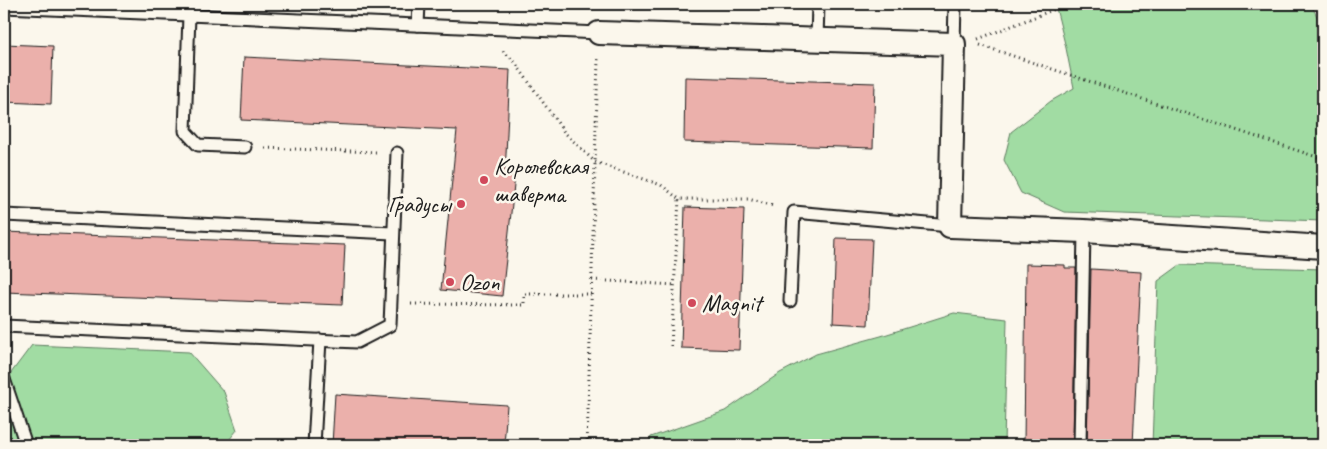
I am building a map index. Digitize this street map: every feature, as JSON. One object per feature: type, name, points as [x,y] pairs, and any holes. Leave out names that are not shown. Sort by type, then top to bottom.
[{"type":"street","points":[[599,33],[962,43],[950,226],[1084,231],[1323,247]]},
{"type":"lane","points":[[418,25],[419,4]]},
{"type":"lane","points":[[817,40],[818,4]]},
{"type":"lane","points":[[955,4],[962,43]]},
{"type":"lane","points":[[4,7],[599,33]]},
{"type":"lane","points":[[189,15],[185,131],[198,145],[245,147]]},
{"type":"lane","points":[[4,326],[357,342],[390,325],[397,153]]},
{"type":"lane","points":[[790,301],[794,212],[950,226]]},
{"type":"lane","points":[[4,215],[393,233]]},
{"type":"lane","points":[[1080,445],[1084,231]]},
{"type":"lane","points":[[314,445],[320,340]]},
{"type":"lane","points":[[4,379],[26,445]]},
{"type":"path","points":[[962,43],[1068,4]]},
{"type":"path","points":[[481,28],[514,61],[564,132],[595,162],[661,186],[679,199],[748,199],[794,212]]},
{"type":"path","points":[[587,445],[599,33]]},
{"type":"path","points":[[962,43],[1070,76],[1323,159]]},
{"type":"path","points":[[245,147],[397,153]]},
{"type":"path","points":[[671,346],[679,199]]},
{"type":"path","points":[[592,280],[674,285]]},
{"type":"path","points":[[391,304],[524,305],[524,294],[591,294]]},
{"type":"green space","points":[[1055,4],[1311,4],[1323,29],[1323,221],[1064,212],[1021,193],[1004,160],[1011,132],[1051,101],[1074,88]]},
{"type":"green space","points":[[1180,265],[1323,269],[1323,445],[1152,445],[1158,281]]},
{"type":"green space","points":[[954,313],[1007,319],[1004,445],[648,445],[651,437],[725,411],[780,373],[816,354]]},
{"type":"green space","points":[[32,345],[189,352],[224,392],[237,430],[225,445],[4,445],[4,381]]},
{"type":"building","points":[[4,44],[53,46],[51,104],[4,102]]},
{"type":"building","points":[[244,57],[510,70],[505,175],[515,176],[502,296],[441,290],[457,130],[241,120]]},
{"type":"building","points":[[685,77],[875,83],[873,148],[684,142]]},
{"type":"building","points":[[685,207],[744,209],[739,350],[681,348]]},
{"type":"building","points":[[4,232],[345,245],[342,305],[4,292]]},
{"type":"building","points":[[836,238],[872,239],[868,325],[833,323]]},
{"type":"building","points":[[1026,264],[1065,265],[1065,268],[1076,268],[1073,445],[1024,445]]},
{"type":"building","points":[[1091,269],[1141,272],[1133,445],[1087,445]]},
{"type":"building","points":[[335,394],[507,405],[504,445],[332,445]]},
{"type":"place","name":"Королевская шаверма","points":[[484,180]]},
{"type":"place","name":"Градусы","points":[[461,204]]},
{"type":"place","name":"Ozon","points":[[450,282]]},
{"type":"place","name":"Magnit","points":[[692,303]]}]
